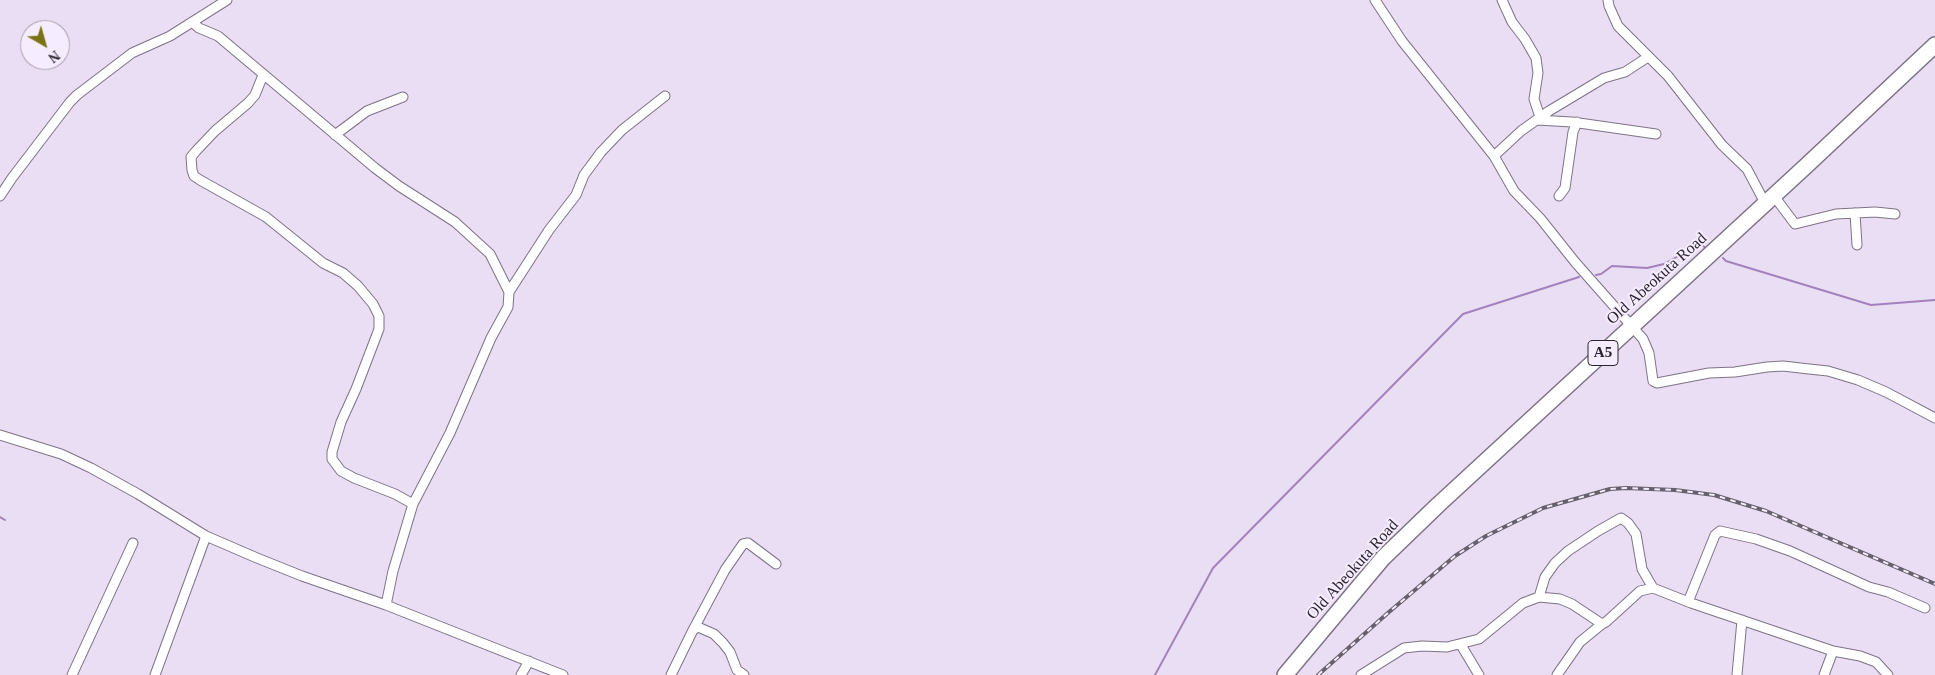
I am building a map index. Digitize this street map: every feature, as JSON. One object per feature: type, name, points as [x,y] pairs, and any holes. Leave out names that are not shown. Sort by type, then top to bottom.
[{"type":"highway","name":"Old Abeokuta Road","points":[[1285,675],[1383,558],[1935,45]]},
{"type":"street","points":[[0,196],[70,102],[132,53],[165,39],[227,0]]},
{"type":"street","points":[[1375,0],[1402,41],[1494,156],[1514,191],[1540,218],[1575,262],[1632,325],[1646,345],[1652,379],[1657,382],[1708,373],[1735,372],[1783,366],[1828,371],[1858,380],[1886,392],[1935,418]]},
{"type":"street","points":[[1502,0],[1512,22],[1536,58],[1538,73],[1534,99],[1539,119]]},
{"type":"street","points":[[1608,0],[1618,26],[1668,76],[1722,145],[1747,169],[1770,199],[1795,224],[1836,214],[1895,214]]},
{"type":"street","points":[[192,22],[198,28],[218,36],[335,135],[399,186],[455,222],[490,254],[509,292]]},
{"type":"street","points":[[1494,156],[1521,131],[1539,119],[1604,78],[1626,72],[1648,57]]},
{"type":"street","points":[[263,74],[259,87],[248,103],[216,131],[191,158],[194,176],[266,217],[323,263],[343,273],[358,286],[373,304],[379,316],[378,329],[356,389],[341,422],[332,452],[332,459],[341,471],[395,494],[413,504]]},
{"type":"street","points":[[335,135],[367,111],[403,96]]},
{"type":"street","points":[[386,605],[393,571],[413,504],[450,433],[491,338],[508,307],[509,292],[549,230],[576,195],[584,175],[601,152],[622,130],[665,96]]},
{"type":"street","points":[[1539,119],[1576,122],[1656,134]]},
{"type":"street","points":[[1559,196],[1565,188],[1576,122]]},
{"type":"street","points":[[1855,213],[1857,245]]},
{"type":"street","points":[[0,435],[61,454],[91,468],[138,494],[206,536],[302,576],[386,605],[447,631],[563,675]]},
{"type":"street","points":[[1539,597],[1545,578],[1555,563],[1568,551],[1598,530],[1621,518],[1628,523],[1636,534],[1642,569],[1654,588]]},
{"type":"street","points":[[1688,602],[1715,535],[1720,531],[1756,539],[1790,551],[1869,587],[1888,592],[1925,608]]},
{"type":"street","points":[[155,675],[206,536]]},
{"type":"street","points":[[72,675],[133,543]]},
{"type":"street","points":[[671,675],[725,570],[744,544],[748,543],[776,564]]},
{"type":"street","points":[[1559,674],[1580,642],[1606,622],[1640,591],[1654,588],[1688,602],[1833,651],[1860,656],[1876,662],[1885,673]]},
{"type":"street","points":[[1361,675],[1404,648],[1461,644],[1479,639],[1523,603],[1539,597],[1560,599],[1572,604],[1602,624]]},
{"type":"street","points":[[1737,675],[1742,620]]},
{"type":"street","points":[[693,630],[698,627],[714,634],[730,652],[737,670],[744,675]]},
{"type":"street","points":[[1461,644],[1479,675]]},
{"type":"street","points":[[1824,675],[1833,651]]},
{"type":"street","points":[[521,675],[529,661]]},
{"type":"waterway","points":[[1596,275],[1601,274],[1612,266],[1647,268],[1664,264],[1700,244],[1706,248]]},
{"type":"waterway","points":[[1723,258],[1726,261],[1871,305],[1935,300]]},
{"type":"waterway","points":[[1155,675],[1213,568],[1463,314],[1579,277]]},
{"type":"waterway","points":[[0,517],[5,520]]},
{"type":"railway","points":[[1318,675],[1455,556],[1486,536],[1543,508],[1610,489],[1675,490],[1714,495],[1766,511],[1935,584]]}]
